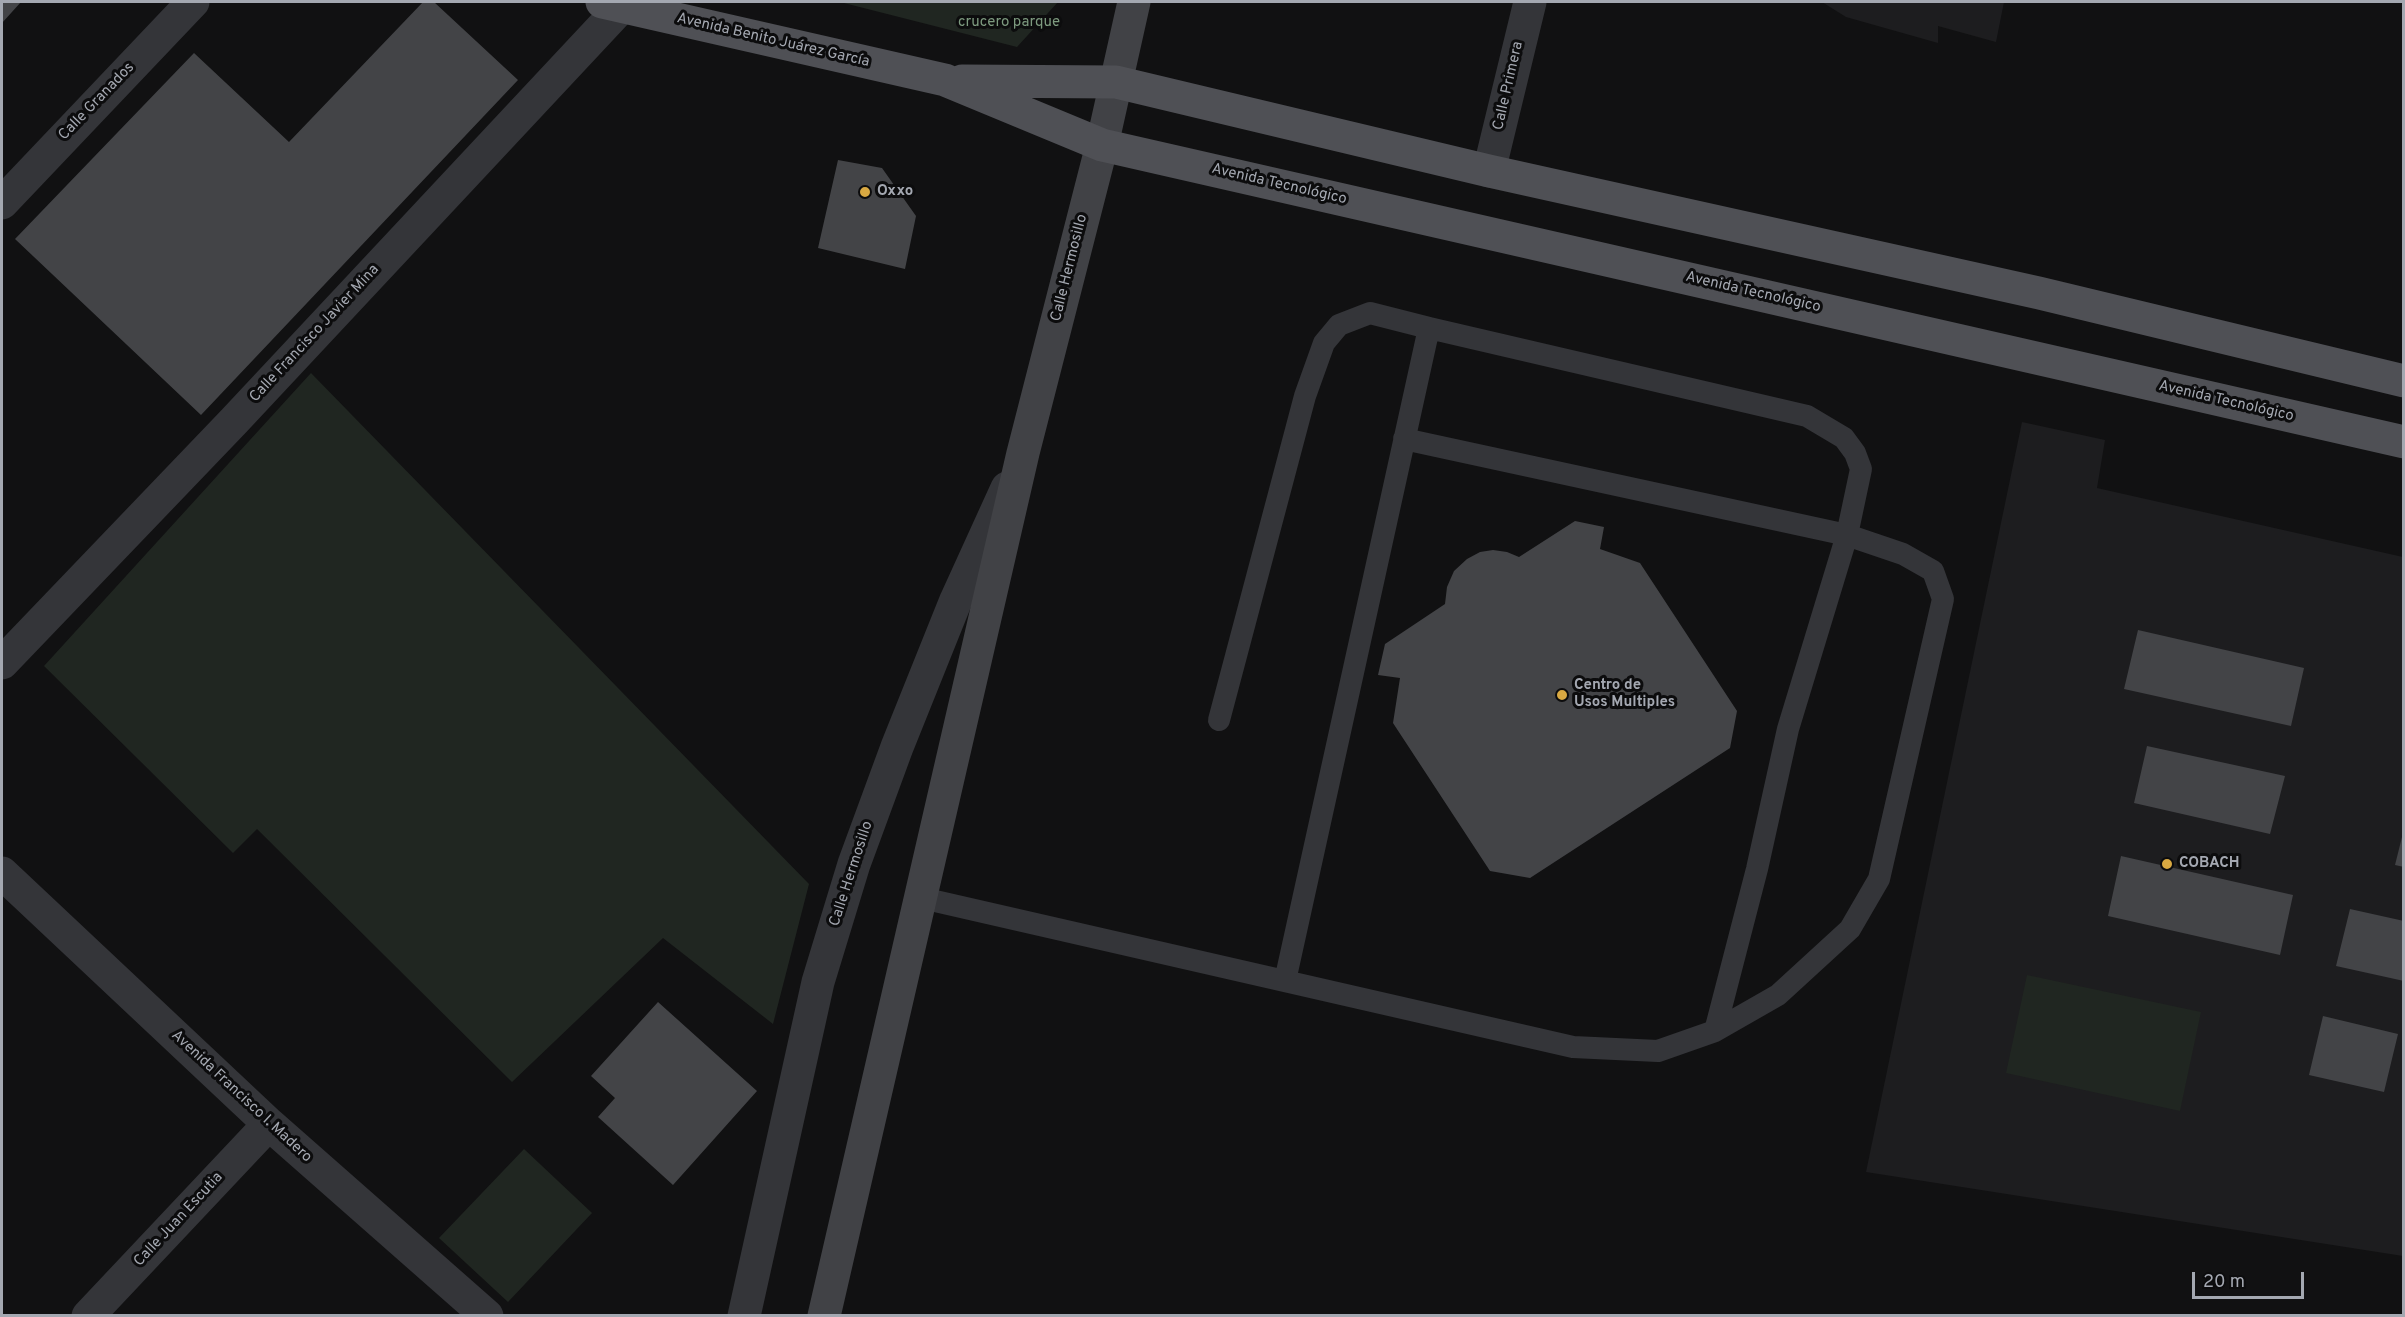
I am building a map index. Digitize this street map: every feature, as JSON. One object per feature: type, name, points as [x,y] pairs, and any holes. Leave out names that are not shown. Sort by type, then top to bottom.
[{"type":"main road","name":"Calle Hermosillo","points":[[824,1316],[1023,453],[1102,144],[1134,2]]},
{"type":"main road","name":"Avenida Benito Juárez García","points":[[616,3],[945,80],[1102,144]]},
{"type":"main road","name":"Avenida Benito Juárez García","points":[[945,80],[1116,82]]},
{"type":"main road","points":[[1116,82],[1489,171],[2039,293],[2403,381]]},
{"type":"main road","name":"Avenida Tecnológico","points":[[1102,144],[2403,442]]},
{"type":"street","name":"Calle Granados","points":[[2,203],[193,2]]},
{"type":"street","name":"Calle Primera","points":[[1489,171],[1530,2]]},
{"type":"street","name":"Calle Francisco Javier Mina","points":[[2,663],[242,413],[616,3]]},
{"type":"street","name":"Calle Hermosillo","points":[[744,1316],[818,982],[854,864],[897,747],[956,600],[1023,453]]},
{"type":"street","name":"Avenida Francisco I. Madero","points":[[2,873],[269,1124],[487,1316]]},
{"type":"street","name":"Calle Juan Escutia","points":[[88,1316],[269,1124]]},
{"type":"lane","points":[[1219,720],[1305,396],[1324,344],[1339,325],[1370,313],[1807,416],[1844,438],[1855,453],[1861,469],[1847,535],[1788,729],[1757,869],[1715,1031]]},
{"type":"lane","points":[[1285,981],[1428,328]]},
{"type":"lane","points":[[922,898],[1573,1047],[1658,1051],[1715,1031],[1778,995],[1850,929],[1879,879],[1943,599],[1933,571],[1903,554],[1847,535],[1404,439]]},
{"type":"shaded area","points":[[1822,2],[2004,2],[1996,42],[1938,26],[1938,43],[1846,17]]},
{"type":"shaded area","name":"COBACH","points":[[2022,422],[2105,440],[2097,488],[2403,557],[2403,1256],[1866,1172]]},
{"type":"green space","name":"crucero parque","points":[[840,2],[1058,2],[1017,47]]},
{"type":"green space","points":[[311,373],[809,884],[773,1024],[663,938],[512,1082],[257,829],[233,853],[44,666]]},
{"type":"green space","points":[[2027,975],[2201,1012],[2180,1111],[2006,1073]]},
{"type":"green space","points":[[524,1149],[592,1213],[508,1302],[439,1238]]},
{"type":"building","points":[[2,2],[21,2],[2,23]]},
{"type":"building","points":[[423,2],[434,2],[518,80],[201,415],[15,239],[194,53],[289,142]]},
{"type":"building","name":"Oxxo","points":[[838,160],[882,168],[916,216],[905,269],[818,248]]},
{"type":"building","name":"Centro de Usos Multiples","points":[[1575,521],[1604,527],[1600,549],[1640,563],[1737,711],[1730,748],[1530,878],[1490,871],[1393,723],[1400,678],[1378,675],[1385,644],[1445,604],[1447,587],[1454,571],[1467,559],[1480,552],[1493,550],[1519,557]]},
{"type":"building","points":[[2138,630],[2304,668],[2291,726],[2124,689]]},
{"type":"building","points":[[2147,746],[2285,776],[2270,834],[2134,803]]},
{"type":"building","points":[[2404,829],[2404,867],[2395,865]]},
{"type":"building","points":[[2121,856],[2293,895],[2280,955],[2108,916]]},
{"type":"building","points":[[2350,909],[2404,921],[2404,981],[2336,966]]},
{"type":"building","points":[[658,1002],[757,1091],[673,1185],[598,1117],[615,1098],[591,1076]]},
{"type":"building","points":[[2323,1016],[2398,1034],[2384,1092],[2309,1075]]},
{"type":"place","name":"Oxxo","points":[[865,192]]},
{"type":"place","name":"Centro de Usos Multiples","points":[[1562,695]]},
{"type":"place","name":"COBACH","points":[[2167,864]]}]
